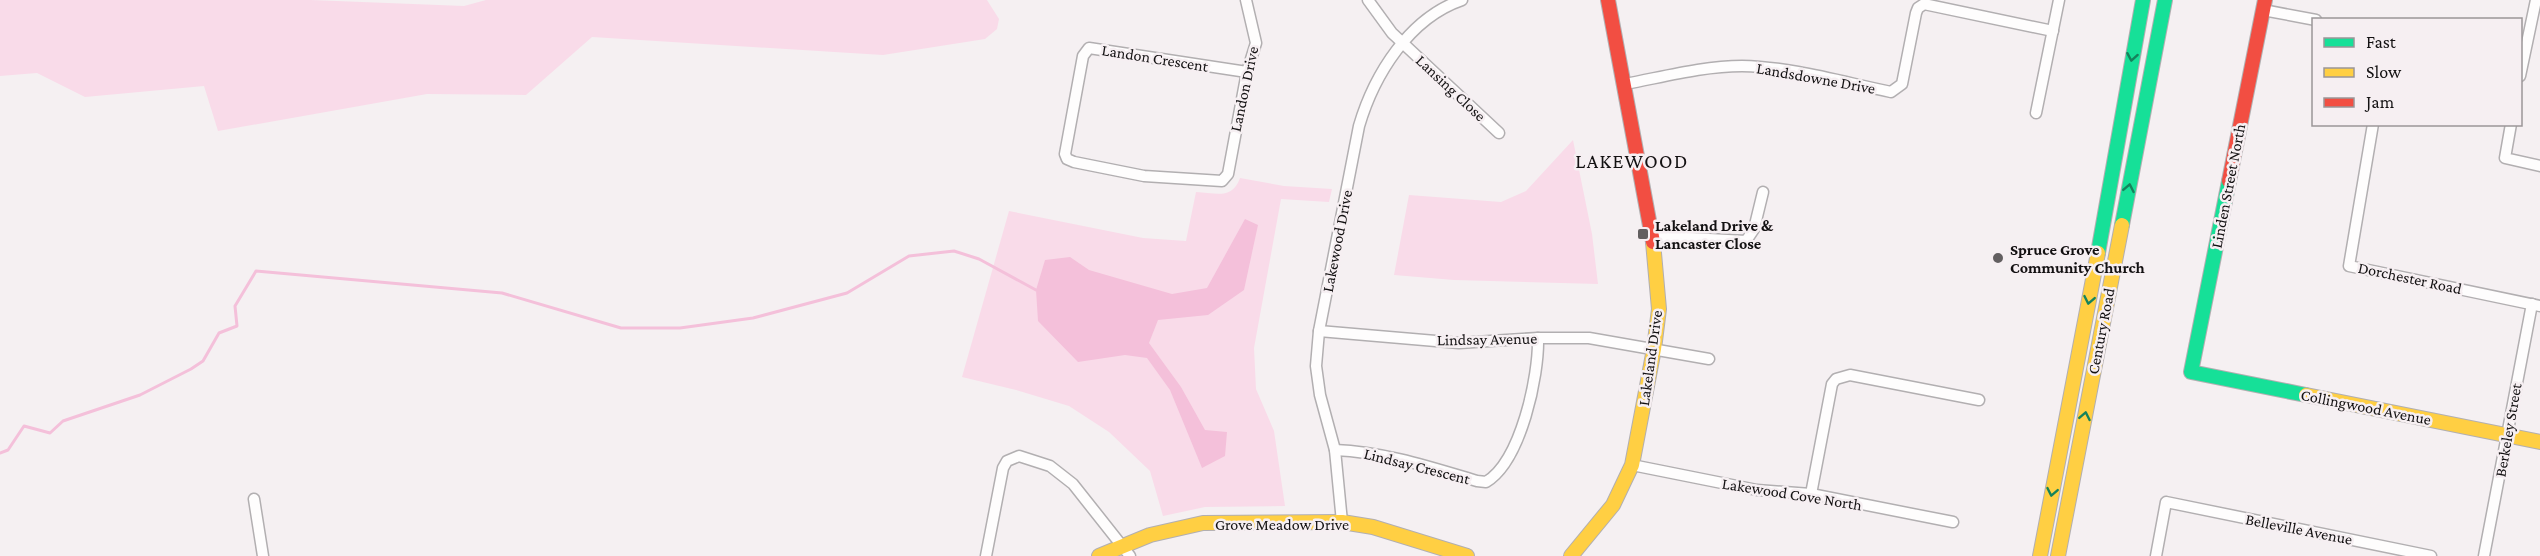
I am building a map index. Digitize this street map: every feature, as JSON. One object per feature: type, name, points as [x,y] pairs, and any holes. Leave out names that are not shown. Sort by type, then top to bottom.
[{"type":"street","name":"Landon Drive","points":[[1225,178],[1247,72],[1256,43],[1246,0]]},
{"type":"street","name":"Lansing Close","points":[[1368,0],[1384,24],[1403,44],[1499,133]]},
{"type":"street","name":"Lakewood Drive","points":[[1342,522],[1335,450],[1317,380],[1319,331],[1359,126],[1366,102],[1377,79],[1403,44],[1435,14],[1462,0]]},
{"type":"street","name":"Lakeland Drive","points":[[1571,556],[1613,505],[1632,465],[1654,349],[1659,309],[1653,236],[1608,0]]},
{"type":"street","points":[[2036,113],[2059,0]]},
{"type":"street","name":"Century Road","points":[[2040,556],[2109,196],[2143,0]]},
{"type":"street","name":"Century Road","points":[[2058,556],[2164,0]]},
{"type":"street","points":[[2522,66],[2536,0]]},
{"type":"street","name":"Landsdowne Drive","points":[[1625,84],[1712,68],[1740,66],[1777,69],[1891,92],[1902,84],[1916,13],[1918,8],[1924,4],[2053,31]]},
{"type":"street","points":[[2264,5],[2312,19]]},
{"type":"street","name":"Linden Street North","points":[[2191,372],[2264,5]]},
{"type":"street","name":"Landon Crescent","points":[[1225,178],[1214,182],[1144,176],[1067,159],[1065,154],[1083,56],[1089,48],[1247,72]]},
{"type":"street","name":"Dorchester Road","points":[[2373,126],[2349,266],[2536,305]]},
{"type":"street","points":[[2511,126],[2505,158],[2540,166]]},
{"type":"street","points":[[1653,236],[1746,241],[1754,230],[1763,192]]},
{"type":"street","name":"Berkeley Street","points":[[2484,556],[2536,305]]},
{"type":"street","name":"Lindsay Avenue","points":[[1319,331],[1459,343],[1538,338],[1589,338],[1709,359]]},
{"type":"street","name":"Lindsay Crescent","points":[[1335,450],[1359,451],[1398,458],[1477,482],[1486,482],[1496,472],[1522,427],[1538,361],[1538,338]]},
{"type":"street","name":"Collingwood Avenue","points":[[2191,372],[2540,442]]},
{"type":"street","points":[[1811,494],[1832,384],[1842,375],[1979,400]]},
{"type":"street","points":[[986,556],[1003,468],[1007,461],[1019,456],[1050,466],[1073,484],[1126,550]]},
{"type":"street","name":"Lakewood Cove North","points":[[1632,465],[1757,490],[1811,494],[1953,522]]},
{"type":"street","points":[[254,500],[263,556]]},
{"type":"street","name":"Belleville Avenue","points":[[2156,556],[2166,502],[2431,556]]},
{"type":"street","name":"Grove Meadow Drive","points":[[1099,556],[1126,550],[1164,531],[1203,523],[1342,522],[1373,527],[1464,555]]},
{"type":"shaded area","points":[[0,0],[311,0],[464,6],[486,0],[987,0],[999,19],[997,29],[985,39],[883,55],[592,37],[526,95],[427,94],[218,131],[204,86],[85,97],[37,73],[0,76]]},
{"type":"shaded area","points":[[1573,140],[1592,234],[1598,284],[1454,280],[1394,275],[1409,195],[1501,202],[1526,191]]},
{"type":"shaded area","points":[[1240,178],[1284,186],[1332,189],[1329,202],[1281,199],[1254,348],[1256,389],[1274,431],[1285,506],[1205,507],[1163,516],[1150,471],[1109,432],[1069,406],[962,377],[1009,211],[1143,238],[1186,241],[1196,192],[1223,194],[1233,190]]},
{"type":"shaded area","points":[[1245,219],[1258,225],[1244,290],[1208,315],[1158,320],[1149,343],[1181,387],[1205,430],[1227,432],[1225,456],[1202,468],[1170,390],[1147,358],[1125,355],[1078,362],[1038,321],[1036,290],[1045,260],[1070,257],[1089,270],[1172,294],[1207,288]]},
{"type":"waterway","points":[[0,453],[8,450],[24,426],[50,433],[63,421],[140,395],[203,361],[219,333],[237,326],[235,306],[256,271],[502,293],[621,328],[680,328],[753,318],[847,293],[909,256],[954,251],[979,259],[1036,290]]},
{"type":"traffic: fast","points":[[2098,253],[2143,0]]},
{"type":"traffic: fast","points":[[2122,225],[2165,0]]},
{"type":"traffic: fast","points":[[2229,181],[2191,372],[2306,395]]},
{"type":"traffic: slow","points":[[2058,556],[2122,225]]},
{"type":"traffic: slow","points":[[1571,556],[1613,505],[1632,465],[1654,349],[1659,309],[1653,242]]},
{"type":"traffic: slow","points":[[2040,556],[2098,253]]},
{"type":"traffic: slow","points":[[2306,395],[2540,442]]},
{"type":"traffic: slow","points":[[1099,556],[1150,535],[1203,523],[1342,522],[1373,527],[1467,556]]},
{"type":"traffic: jam","points":[[1608,0],[1653,242]]},
{"type":"traffic: jam","points":[[2229,181],[2265,0]]},
{"type":"place","name":"Lakeland Drive & Lancaster Close","points":[[1643,234]]},
{"type":"place","name":"Spruce Grove Community Church","points":[[1998,258]]},
{"type":"district","name":"LAKEWOOD","points":[[1632,161]]}]
